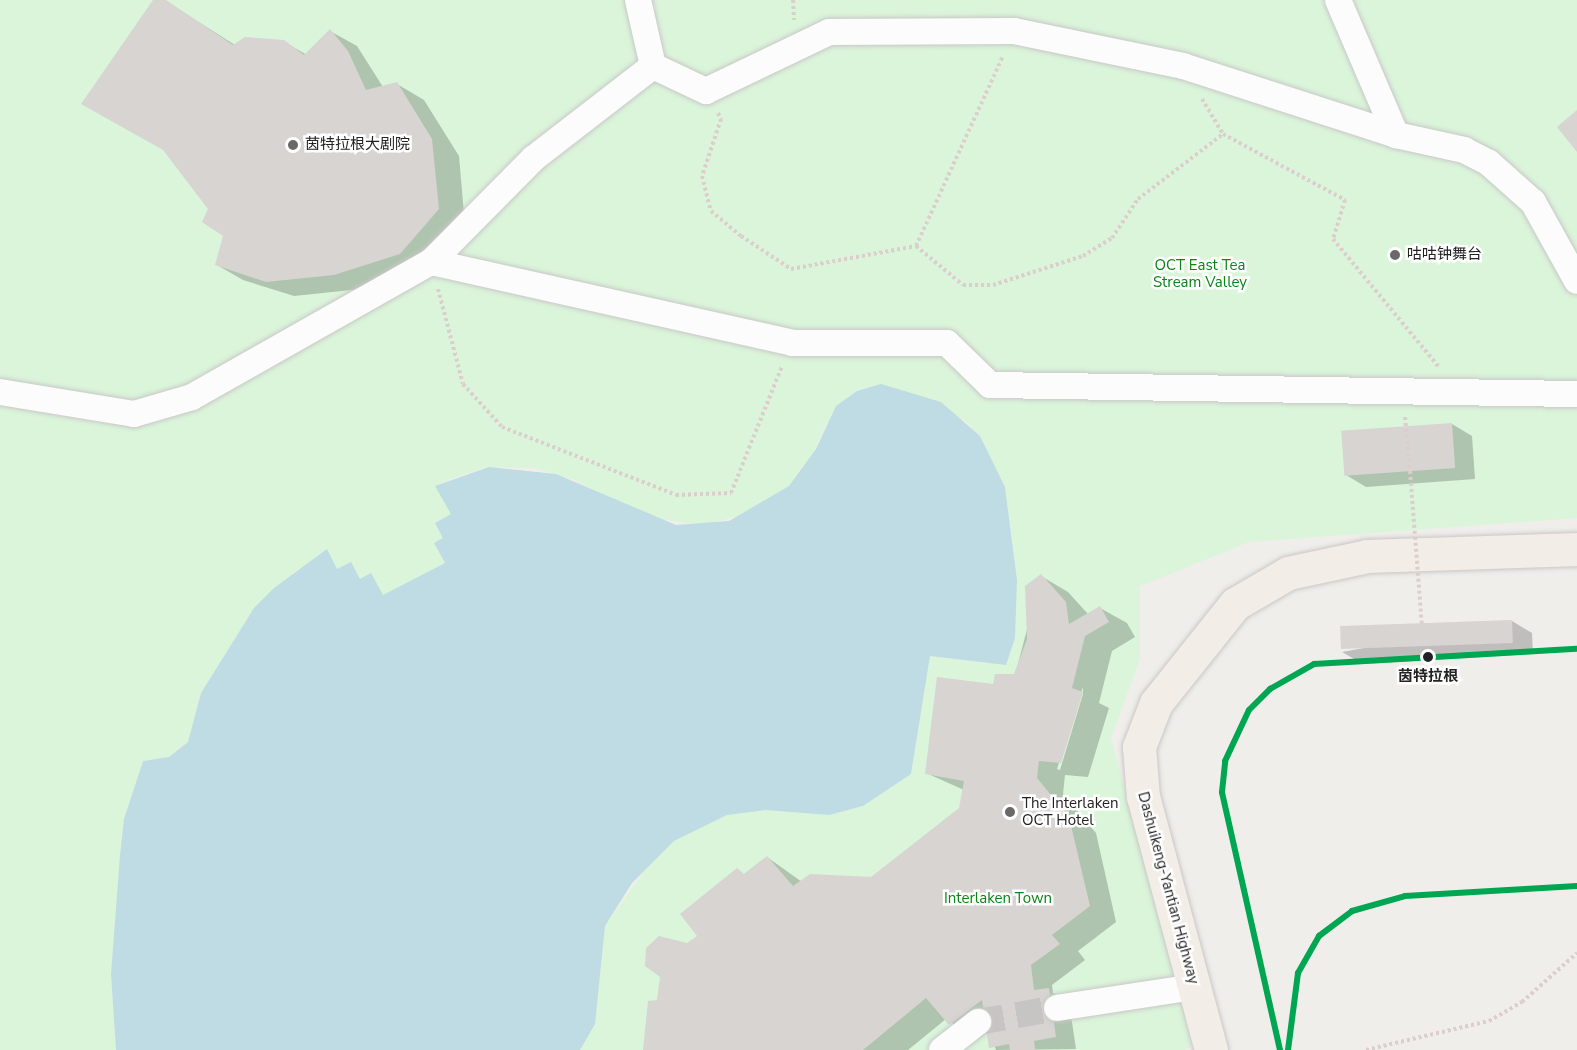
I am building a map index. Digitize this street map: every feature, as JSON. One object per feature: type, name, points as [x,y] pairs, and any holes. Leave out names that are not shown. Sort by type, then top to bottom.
[{"type":"main road","name":"Dashuikeng-Yantian Highway","points":[[1211,1050],[1143,797],[1139,747],[1156,704],[1215,625],[1259,587],[1327,561],[1457,549],[1577,549]]},
{"type":"street","points":[[638,0],[653,66]]},
{"type":"street","points":[[1338,0],[1396,135]]},
{"type":"street","points":[[653,66],[706,91],[829,32],[1014,31],[1183,66],[1396,135],[1464,150],[1512,178],[1547,221],[1577,281]]},
{"type":"street","points":[[0,392],[134,414],[192,397],[430,262],[534,158],[653,66]]},
{"type":"street","points":[[430,262],[792,343],[947,343],[990,385],[1463,397],[1577,394]]},
{"type":"street","points":[[1057,1008],[1194,987]]},
{"type":"street","points":[[942,1050],[978,1022]]},
{"type":"path","points":[[916,246],[1014,31]]},
{"type":"path","points":[[1183,66],[1222,134],[1345,200],[1333,239],[1463,397]]},
{"type":"path","points":[[706,91],[721,119],[702,176],[711,211],[741,237],[791,269],[916,246]]},
{"type":"path","points":[[916,246],[963,285],[993,285],[1049,269],[1113,238],[1138,199],[1222,134]]},
{"type":"path","points":[[430,262],[463,384],[502,427],[676,495],[730,494],[792,343]]},
{"type":"path","points":[[1403,396],[1422,626]]},
{"type":"path","points":[[1366,1050],[1489,1021],[1522,1002],[1577,953]]},
{"type":"green space","name":"OCT East Tea Stream Valley","points":[[0,0],[1577,0],[1577,518],[1249,542],[1140,586],[1140,659],[1111,738],[1193,1044],[1185,1050],[580,1050],[597,1000],[605,926],[652,860],[674,841],[727,815],[765,810],[829,815],[911,774],[930,656],[1006,665],[1014,553],[1005,487],[980,436],[963,419],[826,423],[816,449],[789,486],[753,512],[704,525],[651,518],[574,480],[535,468],[489,467],[462,475],[435,486],[452,514],[443,538],[434,544],[445,563],[383,595],[337,570],[298,569],[254,608],[201,693],[188,742],[169,757],[143,761],[124,819],[120,855],[111,974],[116,1050],[0,1050]]},
{"type":"water","points":[[881,384],[941,402],[980,436],[1005,487],[1017,580],[1015,638],[1006,665],[930,656],[911,774],[863,806],[829,815],[765,810],[727,815],[674,841],[632,883],[605,926],[595,1024],[580,1050],[116,1050],[111,974],[120,855],[124,819],[143,761],[169,757],[188,742],[201,693],[254,608],[274,588],[327,549],[337,569],[351,562],[360,579],[371,573],[383,595],[445,563],[434,543],[443,538],[435,523],[451,514],[435,486],[489,467],[556,474],[676,525],[729,521],[789,486],[816,449],[836,406],[857,391]]},
{"type":"building","name":"茵特拉根大剧院","points":[[153,0],[166,0],[233,45],[245,37],[284,40],[304,55],[330,29],[348,51],[366,90],[397,82],[432,139],[439,209],[400,254],[334,275],[266,282],[215,265],[223,236],[202,222],[208,209],[163,150],[81,104]]},
{"type":"building","points":[[1577,110],[1577,152],[1557,127]]},
{"type":"building","points":[[1452,423],[1455,468],[1344,476],[1341,431]]},
{"type":"building","name":"The Interlaken OCT Hotel","points":[[1041,574],[1066,602],[1069,624],[1100,606],[1109,622],[1085,636],[1072,688],[1083,692],[1061,763],[1039,761],[1037,778],[1069,817],[1090,906],[1052,935],[1060,944],[1031,965],[1034,990],[1049,988],[1056,1037],[1034,1041],[1035,1050],[1010,1050],[1009,1044],[989,1048],[982,1000],[949,1025],[926,998],[863,1050],[643,1050],[648,1001],[657,1000],[660,977],[645,966],[646,948],[659,936],[687,943],[697,936],[680,914],[737,868],[744,874],[767,856],[793,886],[810,874],[871,877],[959,808],[964,781],[925,774],[937,677],[993,684],[995,674],[1014,674],[1027,639],[1025,586]]},
{"type":"building","name":"茵特拉根","points":[[1512,620],[1513,643],[1341,649],[1340,626]]},
{"type":"tunnel","points":[[978,1022],[1057,1008]]},
{"type":"transit line","points":[[1280,1050],[1222,792],[1225,761],[1249,710],[1270,689],[1314,664],[1577,649]]},
{"type":"transit line","points":[[1288,1050],[1298,973],[1319,936],[1352,911],[1405,896],[1577,886]]},
{"type":"place","name":"茵特拉根大剧院","points":[[293,145]]},
{"type":"place","name":"咕咕钟舞台","points":[[1395,255]]},
{"type":"place","name":"茵特拉根","points":[[1428,657]]},
{"type":"place","name":"The Interlaken OCT Hotel","points":[[1010,812]]},
{"type":"park label","name":"Interlaken Town","points":[[998,899]]}]
